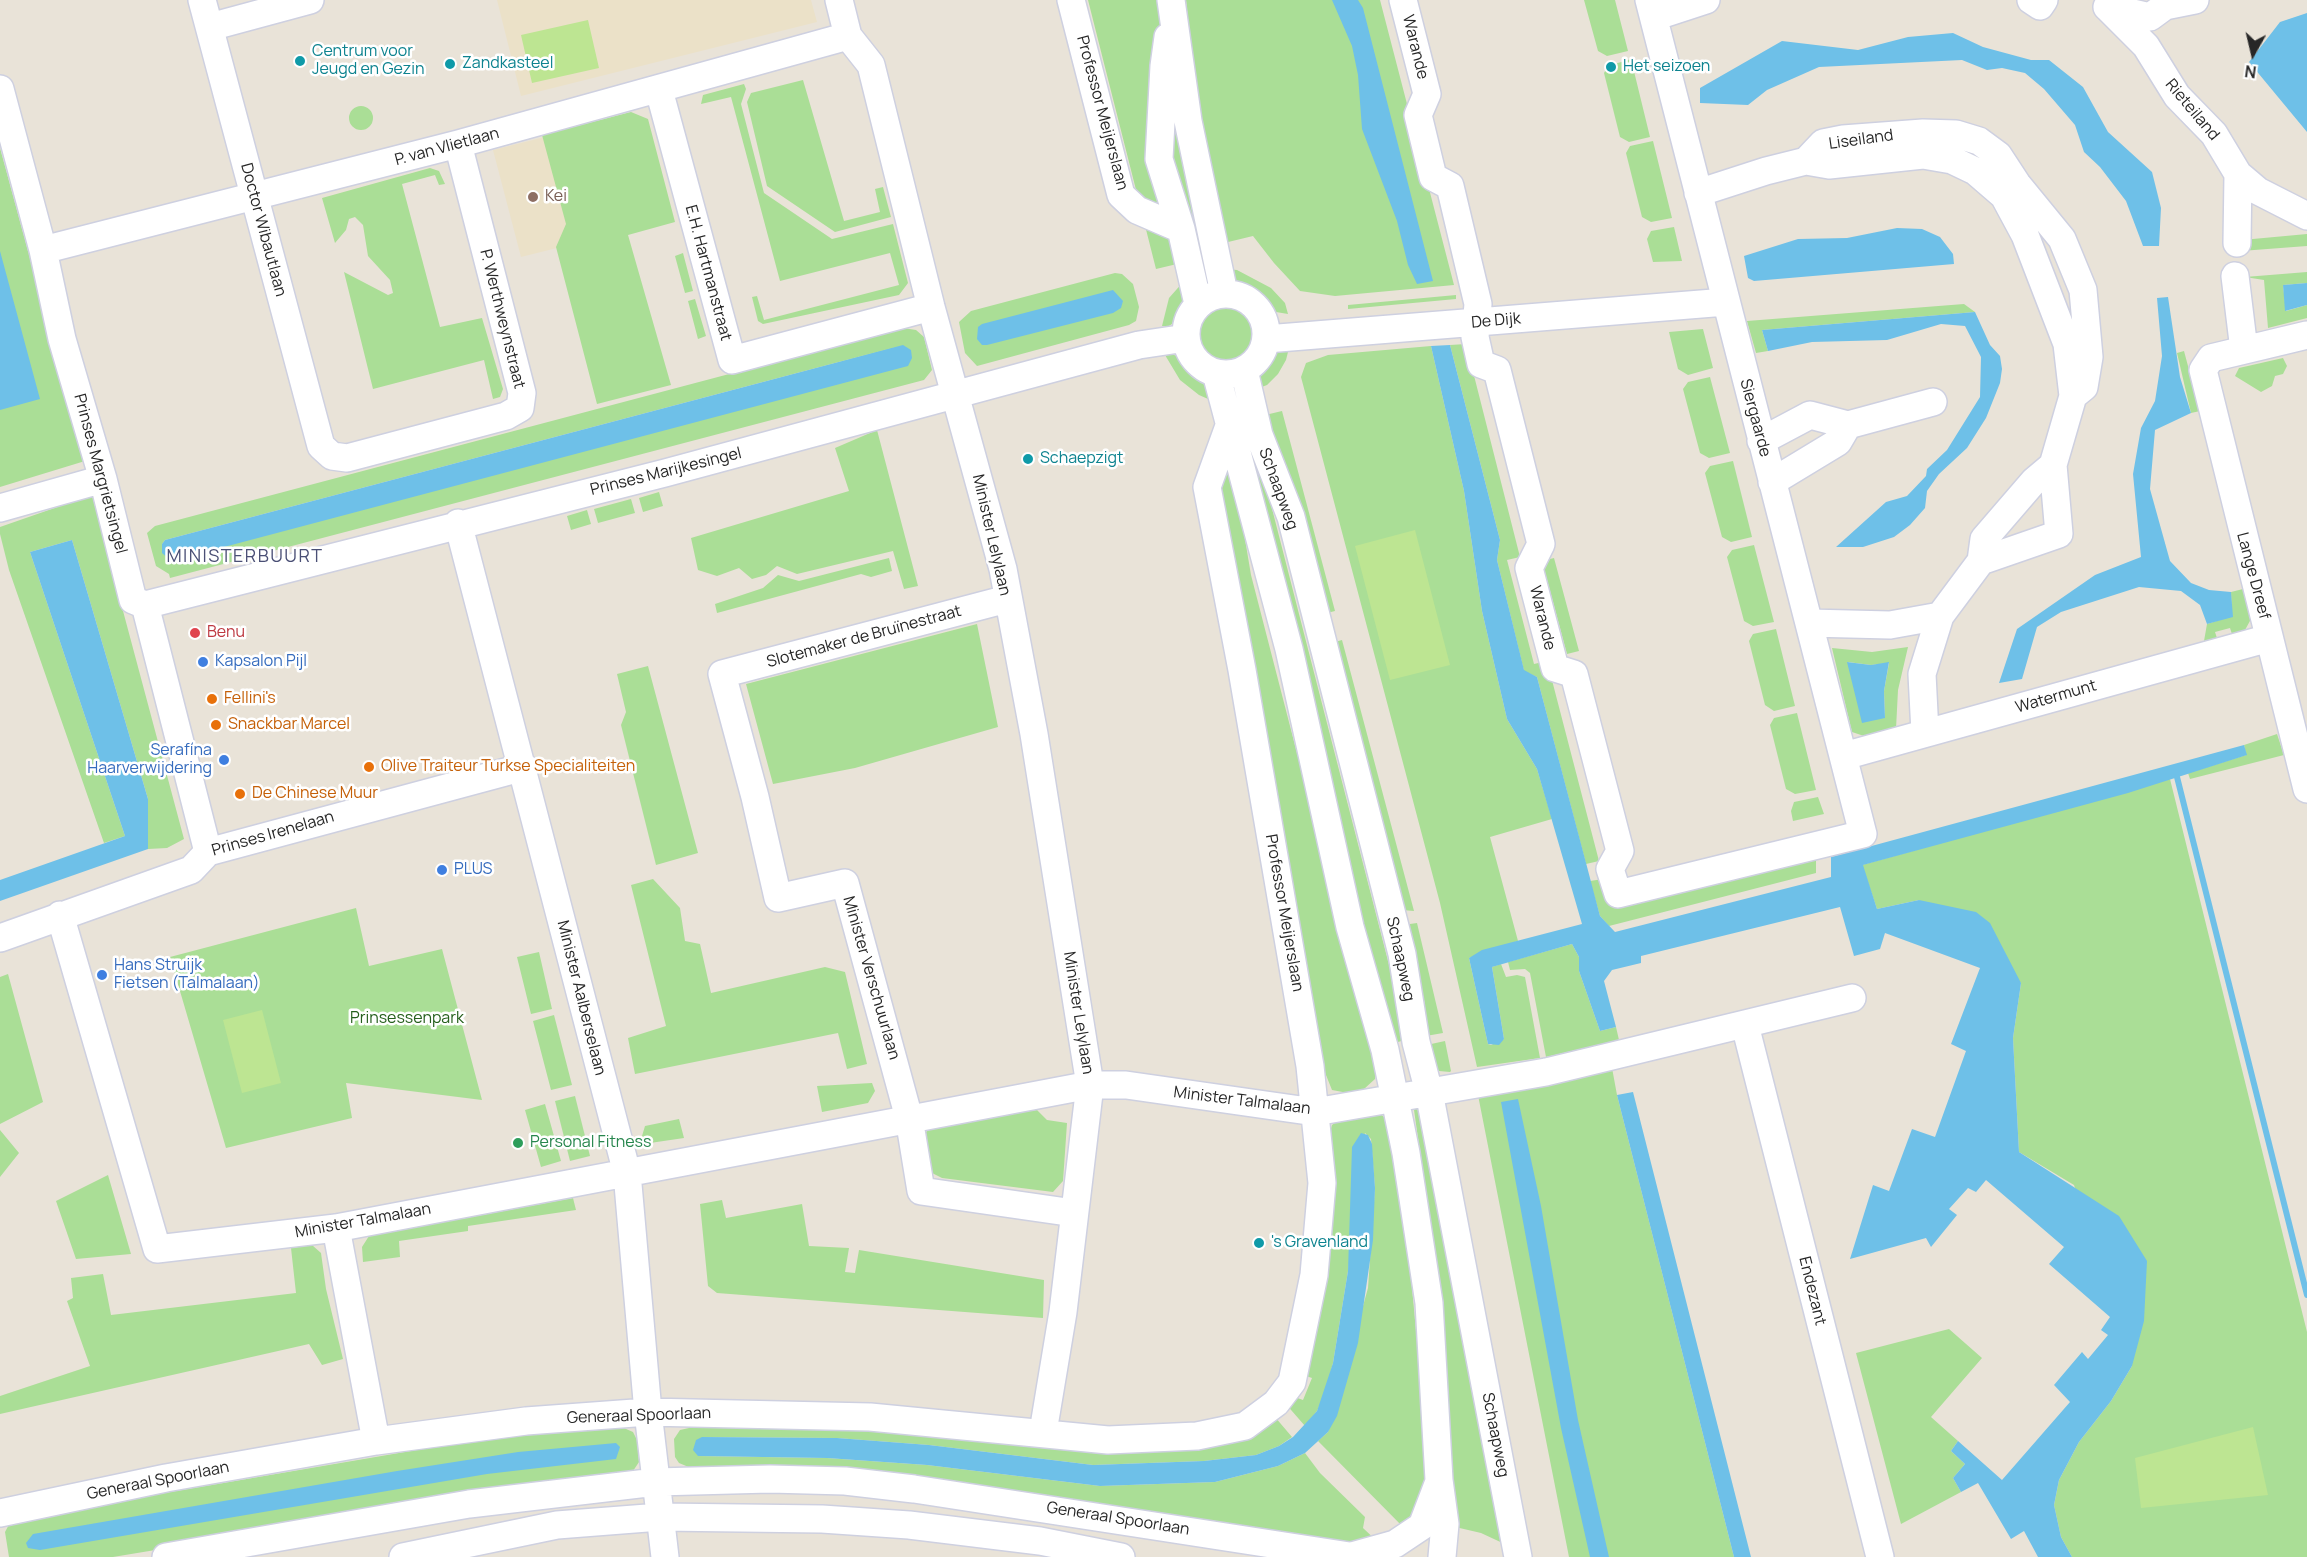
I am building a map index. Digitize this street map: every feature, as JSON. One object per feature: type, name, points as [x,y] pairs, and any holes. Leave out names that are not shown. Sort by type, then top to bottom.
[{"type":"street","name":"Doctor Wibautlaan","points":[[202,0],[321,446],[332,456]]},
{"type":"street","points":[[210,27],[310,0]]},
{"type":"street","name":"Minister Lelylaan","points":[[839,0],[848,36],[872,65],[932,307],[1003,569],[1034,734],[1090,1085]]},
{"type":"street","name":"Professor Meijerslaan","points":[[1071,0],[1121,195],[1137,210],[1181,229]]},
{"type":"street","name":"Warande","points":[[1404,0],[1427,94],[1418,115],[1433,177],[1450,186],[1478,313],[1475,338],[1481,364],[1497,370],[1541,544],[1529,568],[1555,668],[1574,674],[1620,851],[1610,869],[1618,894],[1863,834]]},
{"type":"street","points":[[1652,9],[1706,0]]},
{"type":"street","points":[[2031,0],[2040,6],[2044,0]]},
{"type":"street","points":[[2146,46],[2150,17],[2165,6],[2195,0]]},
{"type":"street","name":"Rieteiland","points":[[2150,17],[2107,7],[2146,46],[2177,96],[2214,134],[2238,174],[2258,191],[2307,216]]},
{"type":"street","points":[[1171,8],[1164,66],[1159,159],[1181,229],[1198,304]]},
{"type":"street","points":[[1171,8],[1188,120],[1224,293]]},
{"type":"street","name":"Siergaarde","points":[[1652,9],[1863,834]]},
{"type":"street","name":"P. van Vlietlaan","points":[[43,250],[458,144],[848,36]]},
{"type":"street","name":"Prinses Margrietsingel","points":[[0,89],[43,250],[62,339],[103,479],[133,600],[145,605],[208,852]]},
{"type":"street","name":"E.H. Hartmanstraat","points":[[659,90],[732,360],[932,307]]},
{"type":"street","name":"P. Werthweynstraat","points":[[332,456],[347,458],[507,417],[520,408],[522,393],[458,144]]},
{"type":"street","name":"Liseiland","points":[[1698,193],[1806,161],[1829,165],[1923,144],[1976,171],[2011,190],[2062,239],[2083,290],[2089,357],[2084,387],[2073,396]]},
{"type":"street","points":[[2237,243],[2238,174]]},
{"type":"street","name":"Liseiland","points":[[2011,190],[2025,236],[2067,344],[2073,396]]},
{"type":"street","points":[[2235,276],[2244,350],[2307,335]]},
{"type":"street","points":[[1224,293],[1249,301],[1265,330],[1261,354],[1244,370],[1226,374],[1216,373],[1198,363],[1189,351],[1186,338],[1187,323],[1198,304],[1224,293]]},
{"type":"street","name":"De Dijk","points":[[1265,330],[1723,293]]},
{"type":"street","name":"Prinses Marijkesingel","points":[[145,605],[665,473],[1139,345],[1186,338]]},
{"type":"street","name":"Lange Dreef","points":[[2244,350],[2211,358],[2206,364],[2204,377],[2307,789]]},
{"type":"street","name":"Schaapweg","points":[[1244,370],[1259,435],[1291,517],[1402,954],[1416,1042],[1429,1092],[1518,1557]]},
{"type":"street","name":"Schaapweg","points":[[1216,373],[1291,660],[1350,927],[1395,1097],[1429,1303],[1439,1480],[1445,1524],[1442,1557]]},
{"type":"street","points":[[1981,561],[2059,534],[2053,465],[2073,396]]},
{"type":"street","points":[[1761,441],[1809,415],[1848,425],[1933,402]]},
{"type":"street","name":"Professor Meijerslaan","points":[[1230,423],[1207,487],[1242,670],[1310,1066],[1322,1183],[1314,1275],[1292,1382],[1276,1403]]},
{"type":"street","points":[[1772,482],[1838,442],[1848,425]]},
{"type":"street","points":[[1925,734],[1922,674],[1940,616],[1981,561],[1984,539],[2034,481],[2053,465]]},
{"type":"street","points":[[0,508],[103,479]]},
{"type":"street","name":"Minister Aalberselaan","points":[[458,524],[524,767],[627,1173],[648,1412],[666,1557]]},
{"type":"street","name":"Slotemaker de Bruïnestraat","points":[[722,674],[1007,599]]},
{"type":"street","points":[[1809,623],[1890,625],[1940,616]]},
{"type":"street","name":"Watermunt","points":[[1844,756],[2269,638]]},
{"type":"street","name":"Minister Verschuurlaan","points":[[722,674],[755,797],[778,898],[844,884],[909,1118]]},
{"type":"street","name":"Prinses Irenelaan","points":[[0,938],[191,870],[208,852],[524,767]]},
{"type":"street","name":"Minister Talmalaan","points":[[60,915],[157,1249],[336,1228],[1090,1085],[1125,1085],[1315,1112],[1429,1092]]},
{"type":"street","points":[[1429,1092],[1546,1072],[1852,998]]},
{"type":"street","name":"Endezant","points":[[1745,1025],[1880,1557]]},
{"type":"street","points":[[1042,1432],[1063,1312],[1090,1085]]},
{"type":"street","points":[[909,1118],[921,1191],[1074,1213]]},
{"type":"street","points":[[336,1228],[376,1441]]},
{"type":"street","name":"Generaal Spoorlaan","points":[[0,1513],[166,1478],[376,1441],[526,1421],[648,1412],[870,1417],[1108,1440],[1197,1436],[1245,1426],[1276,1403]]},
{"type":"street","name":"Generaal Spoorlaan","points":[[166,1557],[469,1503],[656,1482],[771,1479],[857,1482],[950,1494],[1356,1557]]},
{"type":"street","name":"Schaapweg","points":[[1352,1556],[1395,1544],[1422,1526],[1439,1480]]},
{"type":"street","name":"Generaal Spoorlaan","points":[[403,1557],[556,1525],[660,1517],[822,1519],[909,1525],[1040,1541],[1121,1557]]},
{"type":"shaded area","points":[[497,0],[811,0],[817,22],[521,96]]},
{"type":"shaded area","name":"Kei","points":[[545,137],[573,244],[521,257],[493,150]]},
{"type":"green space","points":[[1088,0],[1159,0],[1177,264],[1156,269]]},
{"type":"green space","points":[[1186,0],[1380,0],[1454,285],[1335,296],[1300,291],[1253,236],[1224,243],[1196,93]]},
{"type":"green space","points":[[1584,0],[1615,0],[1628,51],[1607,56],[1598,51]]},
{"type":"green space","points":[[588,20],[599,68],[532,83],[521,35]]},
{"type":"green space","points":[[1631,59],[1650,137],[1629,142],[1620,137],[1604,73],[1608,66]]},
{"type":"green space","points":[[1173,62],[1209,255],[1191,257],[1168,165]]},
{"type":"green space","points":[[803,80],[844,221],[880,212],[875,189],[883,187],[891,217],[835,232],[767,186],[747,102],[751,93]]},
{"type":"green space","points":[[744,84],[746,89],[741,104],[764,193],[832,239],[893,224],[908,283],[899,295],[763,324],[758,321],[752,297],[757,296],[764,320],[899,285],[890,253],[780,281],[731,97],[701,104],[703,95]]},
{"type":"green space","points":[[361,106],[369,110],[373,118],[369,126],[361,130],[353,126],[349,118],[353,110]]},
{"type":"green space","points":[[631,112],[648,119],[675,222],[628,235],[671,385],[597,404],[556,247],[566,224],[542,135]]},
{"type":"green space","points":[[1653,141],[1672,218],[1651,222],[1642,217],[1626,153],[1630,146]]},
{"type":"green space","points":[[0,148],[85,461],[0,487]]},
{"type":"green space","points":[[430,168],[439,171],[445,184],[439,185],[435,175],[402,184],[440,327],[482,318],[503,389],[500,397],[493,399],[484,360],[373,389],[344,272],[388,295],[393,293],[390,280],[368,256],[363,225],[355,217],[349,219],[346,230],[335,243],[322,198]]},
{"type":"green space","points":[[1674,227],[1682,261],[1653,262],[1647,239],[1651,231]]},
{"type":"green space","points":[[2307,234],[2307,246],[2241,251],[2242,240]]},
{"type":"green space","points":[[683,253],[693,291],[685,293],[675,256]]},
{"type":"green space","points":[[1226,269],[1237,270],[1271,288],[1285,303],[1288,314],[1276,312],[1260,298],[1237,286]]},
{"type":"green space","points":[[2307,272],[2307,283],[2283,285],[2286,311],[2307,305],[2307,318],[2268,328],[2264,280],[2245,277]]},
{"type":"green space","points":[[1115,273],[1122,274],[1133,284],[1139,307],[1136,321],[1129,325],[977,366],[965,353],[959,322],[971,311]]},
{"type":"green space","points":[[1184,281],[1188,304],[1179,319],[1169,326],[1162,326],[1169,298]]},
{"type":"green space","points":[[1456,295],[1456,299],[1348,309],[1348,305]]},
{"type":"green space","points":[[695,299],[706,336],[698,339],[688,301]]},
{"type":"green space","points":[[1964,304],[1975,312],[1762,330],[1768,351],[1756,353],[1747,321]]},
{"type":"green space","points":[[1226,308],[1236,310],[1244,316],[1250,324],[1252,334],[1250,344],[1244,352],[1236,358],[1226,360],[1216,358],[1208,352],[1202,344],[1200,334],[1202,324],[1208,316],[1216,310]]},
{"type":"green space","points":[[903,328],[916,330],[924,337],[932,370],[924,380],[170,578],[169,574],[156,566],[147,533],[155,526]],"holes":[[[903,345],[162,544],[165,540]]]},
{"type":"green space","points":[[1703,329],[1713,368],[1688,375],[1678,369],[1669,332]]},
{"type":"green space","points":[[1290,344],[1286,360],[1278,374],[1267,385],[1254,390],[1254,380],[1260,370],[1276,351]]},
{"type":"green space","points":[[1466,344],[1520,557],[1507,560],[1534,664],[1547,661],[1599,861],[1586,864],[1537,677],[1524,671],[1497,560],[1500,540],[1450,345]]},
{"type":"green space","points":[[1431,346],[1464,491],[1482,611],[1507,719],[1537,769],[1552,819],[1490,837],[1518,941],[1469,958],[1488,1044],[1491,1045],[1504,1039],[1492,967],[1501,964],[1506,977],[1517,975],[1525,977],[1540,1058],[1477,1067],[1440,903],[1301,377],[1306,363],[1328,355]]},
{"type":"green space","points":[[2184,351],[2200,411],[2191,413],[2177,353]]},
{"type":"green space","points":[[1168,353],[1177,356],[1200,376],[1215,402],[1199,395],[1180,380],[1165,355]]},
{"type":"green space","points":[[2283,358],[2287,366],[2283,374],[2275,376],[2272,386],[2261,392],[2235,376],[2239,368]]},
{"type":"green space","points":[[1710,377],[1730,453],[1709,458],[1700,453],[1683,389],[1688,382]]},
{"type":"green space","points":[[1282,411],[1335,611],[1323,614],[1261,416]]},
{"type":"green space","points":[[1249,419],[1408,1039],[1388,1045],[1236,422]]},
{"type":"green space","points":[[877,430],[918,586],[904,589],[893,551],[797,574],[777,566],[766,575],[752,579],[739,568],[717,576],[698,570],[691,538],[849,491],[835,448]]},
{"type":"green space","points":[[1229,444],[1251,575],[1376,1059],[1375,1079],[1364,1089],[1348,1093],[1332,1090],[1324,1070],[1275,805],[1216,480]]},
{"type":"green space","points":[[1733,461],[1752,537],[1731,542],[1722,537],[1705,473],[1710,466]]},
{"type":"green space","points":[[659,492],[663,506],[643,512],[639,498]]},
{"type":"green space","points":[[92,495],[184,839],[167,848],[148,849],[148,799],[72,540],[30,552],[125,836],[104,843],[9,570],[0,534],[0,527]]},
{"type":"green space","points":[[631,499],[635,513],[598,523],[594,509]]},
{"type":"green space","points":[[587,510],[591,524],[571,530],[567,516]]},
{"type":"green space","points":[[1415,530],[1450,665],[1390,680],[1355,546]]},
{"type":"green space","points":[[1754,545],[1774,622],[1753,626],[1744,621],[1727,557],[1732,550]]},
{"type":"green space","points":[[889,558],[892,571],[871,577],[861,574],[717,613],[715,604],[763,588],[778,575],[799,581]]},
{"type":"green space","points":[[1554,558],[1579,651],[1567,654],[1542,561]]},
{"type":"green space","points":[[2243,589],[2251,619],[2245,630],[2232,634],[2230,628],[2215,632],[2217,638],[2204,641],[2207,624],[2232,616],[2231,592]]},
{"type":"green space","points":[[977,624],[998,727],[855,768],[773,784],[746,684]]},
{"type":"green space","points":[[1776,629],[1795,706],[1774,711],[1765,705],[1749,641],[1753,634]]},
{"type":"green space","points":[[1342,640],[1414,911],[1402,910],[1331,643]]},
{"type":"green space","points":[[1908,647],[1898,690],[1896,729],[1864,736],[1852,732],[1832,648],[1872,652]],"holes":[[[1848,662],[1871,665],[1889,663],[1884,691],[1885,718]]]},
{"type":"green space","points":[[648,666],[698,853],[656,865],[621,725],[626,712],[617,674]]},
{"type":"green space","points":[[1797,713],[1816,790],[1795,794],[1786,789],[1770,725],[1774,718]]},
{"type":"green space","points":[[2277,734],[2284,755],[2190,779],[2188,773],[2246,755],[2244,745]]},
{"type":"green space","points":[[2170,779],[2307,1332],[2307,1557],[2072,1557],[2061,1537],[2054,1505],[2059,1480],[2079,1442],[2111,1401],[2132,1366],[2074,1185],[2019,1152],[2013,1038],[2021,983],[1919,900],[1877,909],[1862,865]]},
{"type":"green space","points":[[1818,797],[1824,814],[1793,821],[1791,811],[1794,802]]},
{"type":"green space","points":[[1816,854],[1816,873],[1609,926],[1600,916],[1590,881],[1603,879],[1611,905]]},
{"type":"green space","points":[[653,879],[680,908],[685,941],[700,944],[711,993],[825,967],[845,972],[867,1064],[847,1069],[838,1033],[635,1074],[628,1038],[666,1026],[631,885]]},
{"type":"green space","name":"Prinsessenpark","points":[[356,908],[369,966],[442,949],[482,1100],[346,1083],[352,1118],[226,1148],[170,957]]},
{"type":"green space","points":[[1417,923],[1443,1033],[1420,1037],[1425,1004],[1407,930],[1410,924]]},
{"type":"green space","points":[[1572,944],[1579,957],[1579,971],[1600,1031],[1616,1027],[1619,1040],[1546,1057],[1530,973],[1525,969],[1510,970],[1508,962]]},
{"type":"green space","points":[[539,952],[552,1009],[531,1014],[517,957]]},
{"type":"green space","points":[[8,974],[43,1102],[0,1124],[0,977]]},
{"type":"green space","points":[[262,1010],[281,1083],[242,1093],[223,1020]]},
{"type":"green space","points":[[554,1015],[572,1085],[551,1090],[533,1021]]},
{"type":"green space","points":[[1445,1041],[1450,1072],[1439,1071],[1430,1063],[1422,1046]]},
{"type":"green space","points":[[1610,1057],[1617,1095],[1734,1557],[1569,1557],[1476,1085]]},
{"type":"green space","points":[[872,1083],[875,1091],[868,1103],[822,1112],[817,1086]]},
{"type":"green space","points":[[575,1096],[590,1156],[570,1161],[555,1101]]},
{"type":"green space","points":[[545,1104],[561,1161],[541,1167],[525,1110]]},
{"type":"green space","points":[[1420,1105],[1509,1546],[1481,1533],[1451,1526],[1431,1229],[1414,1110]]},
{"type":"green space","points":[[1037,1110],[1047,1120],[1067,1123],[1063,1181],[1053,1192],[942,1178],[930,1172],[926,1132],[935,1124]]},
{"type":"green space","points":[[1379,1113],[1389,1121],[1402,1181],[1418,1352],[1426,1497],[1406,1530],[1318,1441],[1328,1432],[1368,1288],[1375,1188],[1371,1139],[1365,1133],[1348,1271],[1333,1363],[1325,1393],[1317,1411],[1305,1426],[1285,1403],[1292,1396],[1303,1400],[1312,1378],[1303,1375],[1329,1135],[1332,1125],[1340,1119]]},
{"type":"green space","points":[[679,1119],[684,1138],[650,1143],[642,1136],[645,1126]]},
{"type":"green space","points":[[0,1130],[19,1153],[0,1177]]},
{"type":"green space","points":[[108,1175],[131,1254],[76,1259],[56,1201]]},
{"type":"green space","points":[[573,1198],[576,1210],[468,1226],[468,1231],[399,1241],[400,1257],[363,1262],[362,1247],[369,1236]]},
{"type":"green space","points":[[722,1200],[726,1218],[802,1204],[809,1246],[849,1248],[845,1272],[855,1273],[859,1250],[1044,1280],[1043,1318],[717,1293],[708,1286],[700,1204]]},
{"type":"green space","points":[[312,1245],[321,1253],[326,1289],[343,1359],[322,1365],[309,1344],[0,1414],[0,1396],[90,1366],[67,1301],[73,1298],[71,1278],[103,1274],[111,1315],[296,1293],[291,1248]]},
{"type":"green space","points":[[1949,1329],[1982,1358],[1931,1417],[1958,1441],[1951,1451],[1965,1464],[1953,1478],[1961,1492],[1901,1524],[1856,1353]]},
{"type":"green space","points":[[1275,1417],[1292,1437],[1279,1446],[1256,1455],[1204,1461],[1093,1465],[929,1445],[837,1438],[703,1437],[698,1456],[827,1458],[927,1465],[1100,1486],[1215,1482],[1278,1466],[1305,1453],[1320,1473],[1365,1517],[1363,1528],[1380,1544],[1370,1545],[691,1468],[679,1463],[675,1457],[674,1439],[680,1430],[689,1428],[689,1421],[779,1421],[1029,1441]]},
{"type":"green space","points":[[617,1425],[633,1432],[637,1440],[639,1462],[633,1471],[113,1557],[9,1557],[5,1532],[12,1519],[487,1438]]},
{"type":"green space","points":[[2253,1427],[2268,1495],[2141,1508],[2135,1458]]},
{"type":"water","points":[[1332,0],[1358,0],[1363,8],[1433,281],[1417,284],[1408,265],[1397,221],[1362,129],[1358,75],[1352,46]]},
{"type":"water","points":[[2307,13],[2307,132],[2249,62],[2280,22]]},
{"type":"water","points":[[1953,33],[1983,47],[2031,60],[2049,60],[2083,87],[2108,132],[2152,172],[2161,208],[2159,246],[2143,246],[2126,201],[2100,167],[2084,152],[2075,125],[2044,89],[2025,73],[2002,68],[1987,70],[1962,60],[1819,67],[1767,90],[1748,105],[1700,103],[1700,88],[1782,41],[1858,50],[1908,37]]},
{"type":"water","points":[[1897,228],[1922,229],[1940,237],[1953,254],[1954,264],[1754,281],[1748,278],[1744,256],[1798,239],[1847,238]]},
{"type":"water","points":[[0,251],[40,399],[0,410]]},
{"type":"water","points":[[2307,283],[2307,305],[2285,311],[2283,285]]},
{"type":"water","points":[[1113,290],[1123,301],[1121,308],[1113,313],[987,345],[982,345],[977,339],[978,327],[982,324]]},
{"type":"water","points":[[2168,297],[2180,377],[2191,413],[2155,430],[2150,489],[2170,561],[2191,583],[2209,590],[2231,592],[2233,617],[2207,624],[2200,605],[2181,591],[2139,587],[2061,612],[2037,627],[2022,679],[1999,683],[2017,629],[2095,575],[2141,557],[2133,474],[2141,428],[2155,401],[2162,356],[2157,298]]},
{"type":"water","points":[[1975,312],[1990,345],[2000,356],[2002,369],[2000,383],[1986,418],[1967,448],[1939,474],[1927,491],[1925,508],[1910,525],[1894,537],[1863,547],[1836,547],[1886,502],[1907,496],[1926,476],[1927,469],[1947,450],[1980,397],[1981,357],[1965,326],[1941,324],[1887,340],[1812,342],[1768,351],[1762,330]]},
{"type":"water","points":[[903,345],[911,350],[912,358],[908,366],[171,561],[162,553],[162,544],[165,540]]},
{"type":"water","points":[[1450,345],[1500,540],[1497,560],[1524,670],[1537,677],[1600,916],[1615,932],[1831,877],[1831,857],[2244,745],[2247,755],[2128,793],[1863,865],[1877,909],[1919,900],[1976,912],[1990,923],[2021,983],[2013,1038],[2019,1152],[2119,1216],[2147,1261],[2144,1321],[2132,1366],[2111,1401],[2079,1442],[2059,1480],[2054,1505],[2061,1537],[2072,1557],[2038,1557],[2024,1531],[2011,1539],[1978,1483],[1961,1492],[1953,1478],[1965,1464],[1951,1451],[1958,1441],[2002,1480],[2070,1402],[2054,1385],[2082,1352],[2088,1359],[2108,1335],[2101,1330],[2110,1317],[2049,1264],[2064,1247],[1986,1180],[1976,1192],[1968,1188],[1949,1209],[1957,1215],[1931,1247],[1926,1238],[1850,1259],[1873,1185],[1889,1191],[1912,1129],[1935,1137],[1966,1051],[1951,1044],[1980,968],[1885,933],[1880,949],[1854,956],[1840,907],[1641,956],[1641,963],[1612,970],[1604,981],[1616,1027],[1600,1031],[1579,971],[1579,957],[1572,944],[1492,967],[1504,1039],[1499,1045],[1488,1044],[1469,958],[1482,950],[1582,924],[1537,769],[1507,719],[1482,611],[1464,491],[1431,346]]},
{"type":"water","points":[[72,540],[148,799],[148,849],[0,901],[0,880],[125,836],[30,552]]},
{"type":"water","points":[[1847,662],[1871,665],[1889,662],[1884,691],[1885,718],[1862,723]]},
{"type":"water","points":[[1633,1092],[1751,1557],[1734,1557],[1617,1095]]},
{"type":"water","points":[[1518,1099],[1541,1206],[1578,1420],[1609,1557],[1590,1557],[1561,1428],[1501,1102]]},
{"type":"water","points":[[1361,1133],[1368,1135],[1372,1144],[1375,1188],[1373,1240],[1358,1343],[1337,1416],[1328,1432],[1305,1453],[1278,1466],[1215,1482],[1100,1486],[927,1465],[827,1458],[698,1456],[693,1450],[696,1440],[702,1437],[837,1438],[929,1445],[1093,1465],[1204,1461],[1256,1455],[1279,1446],[1293,1437],[1317,1411],[1333,1363],[1348,1271],[1352,1147]]},
{"type":"water","points":[[616,1443],[620,1447],[616,1459],[487,1474],[40,1550],[28,1548],[26,1543],[33,1534],[397,1471],[518,1452]]},
{"type":"waterway","points":[[2177,777],[2307,1295]]},
{"type":"place","name":"Centrum voor Jeugd en Gezin","points":[[300,61]]},
{"type":"place","name":"Zandkasteel","points":[[450,64]]},
{"type":"place","name":"Het seizoen","points":[[1611,67]]},
{"type":"place","name":"Kei","points":[[533,197]]},
{"type":"place","name":"Schaepzigt","points":[[1028,459]]},
{"type":"place","name":"Benu","points":[[195,633]]},
{"type":"place","name":"Kapsalon Pijl","points":[[203,662]]},
{"type":"place","name":"Fellini's","points":[[212,699]]},
{"type":"place","name":"Snackbar Marcel","points":[[216,725]]},
{"type":"place","name":"Serafína Haarverwijdering","points":[[224,760]]},
{"type":"place","name":"Olive Traiteur Turkse Specialiteiten","points":[[369,767]]},
{"type":"place","name":"De Chinese Muur","points":[[240,794]]},
{"type":"place","name":"PLUS","points":[[442,870]]},
{"type":"place","name":"Hans Struijk Fietsen (Talmalaan)","points":[[102,975]]},
{"type":"place","name":"Personal Fitness","points":[[518,1143]]},
{"type":"place","name":"'s Gravenland","points":[[1259,1243]]},
{"type":"district","name":"MINISTERBUURT","points":[[245,557]]}]
